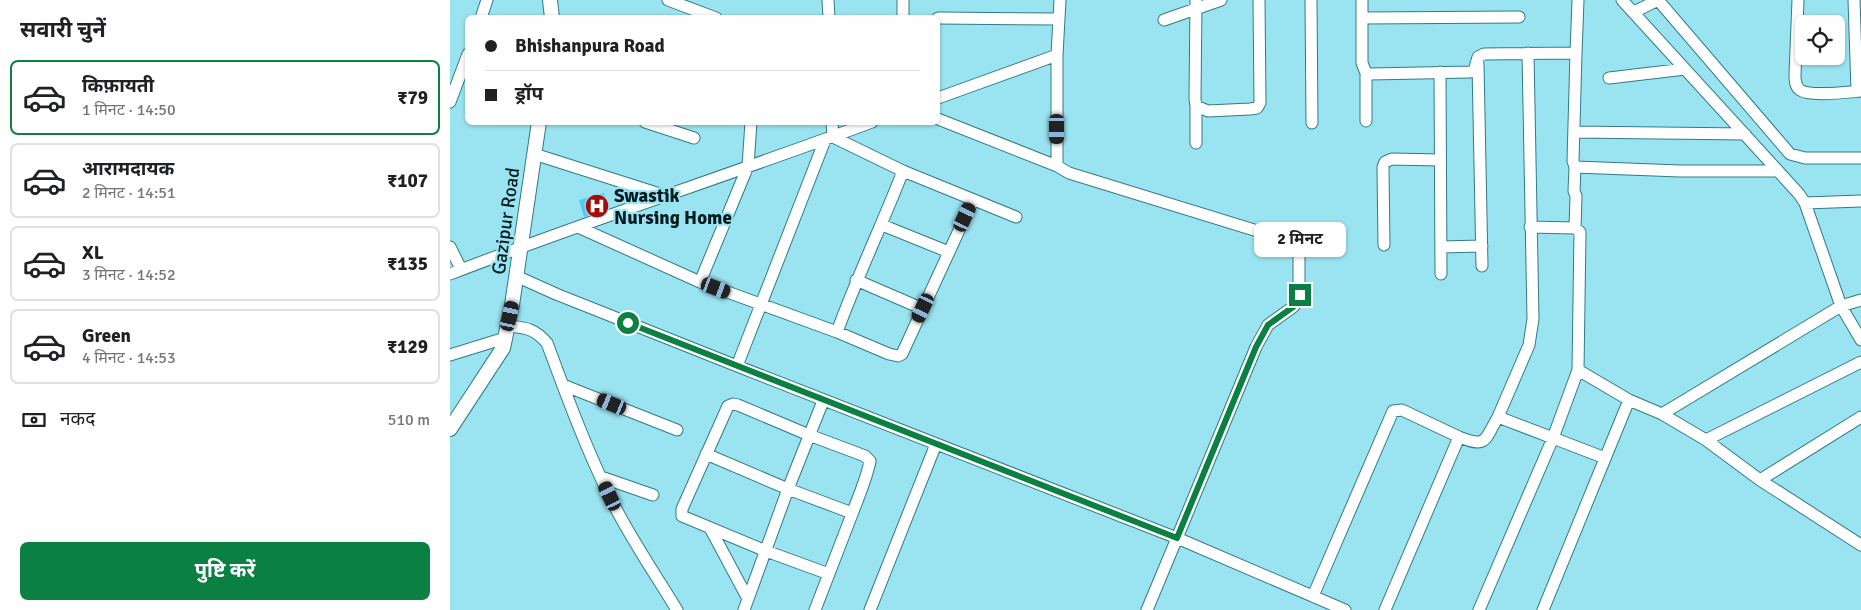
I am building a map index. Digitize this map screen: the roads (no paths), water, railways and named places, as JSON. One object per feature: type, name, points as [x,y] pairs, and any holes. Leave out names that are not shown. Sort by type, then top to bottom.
[{"type":"street","points":[[482,15],[487,0]]},
{"type":"street","points":[[550,0],[552,15]]},
{"type":"street","points":[[668,0],[708,15]]},
{"type":"street","points":[[828,0],[829,15]]},
{"type":"street","points":[[903,0],[903,15]]},
{"type":"street","points":[[1057,166],[1057,55],[1060,0]]},
{"type":"street","points":[[1164,20],[1196,4],[1221,0]]},
{"type":"street","points":[[1196,106],[1208,111],[1242,110],[1257,108],[1260,103],[1259,0]]},
{"type":"street","points":[[1311,0],[1312,123]]},
{"type":"street","points":[[1362,0],[1362,63],[1366,73],[1366,121]]},
{"type":"street","points":[[1575,228],[1576,196],[1574,191],[1575,167],[1573,161],[1578,0]]},
{"type":"street","points":[[1622,0],[1745,134],[1805,203],[1840,306],[1861,340]]},
{"type":"street","points":[[1634,12],[1658,0],[1790,154],[1805,158],[1861,158]]},
{"type":"street","points":[[1798,0],[1795,75],[1796,84],[1799,89],[1808,93],[1859,91],[1854,0]]},
{"type":"street","points":[[1196,4],[1196,143]]},
{"type":"street","points":[[1362,18],[1518,17]]},
{"type":"street","points":[[940,18],[1059,19]]},
{"type":"street","points":[[1313,596],[1393,410],[1402,410],[1459,437],[1475,443],[1481,443],[1485,440],[1498,417],[1529,345],[1533,319],[1528,53]]},
{"type":"street","points":[[1366,73],[1474,71],[1478,57],[1484,54],[1576,54]]},
{"type":"street","points":[[940,97],[1057,55]]},
{"type":"street","points":[[1478,57],[1482,266]]},
{"type":"street","points":[[450,102],[465,62]]},
{"type":"street","points":[[1609,78],[1685,69]]},
{"type":"street","points":[[1440,72],[1441,274]]},
{"type":"street","points":[[940,120],[1057,166],[1069,173],[1293,242],[1299,248],[1299,300],[1293,307],[1268,325],[1256,347],[1147,610]]},
{"type":"street","name":"Gazipur Road","points":[[450,429],[503,348],[521,247],[539,125]]},
{"type":"street","points":[[654,125],[694,138]]},
{"type":"street","points":[[700,282],[748,166],[751,125]]},
{"type":"street","points":[[737,366],[760,305],[829,139],[831,125]]},
{"type":"street","points":[[450,274],[864,125]]},
{"type":"street","points":[[1574,132],[1745,134]]},
{"type":"street","points":[[829,139],[1016,217]]},
{"type":"street","points":[[534,154],[666,196]]},
{"type":"street","points":[[1384,244],[1384,162],[1392,159],[1440,160]]},
{"type":"street","points":[[1575,167],[1778,172]]},
{"type":"street","points":[[837,332],[856,280],[882,225],[903,171]]},
{"type":"street","points":[[578,227],[700,282],[898,356],[902,354],[973,200]]},
{"type":"street","points":[[1805,203],[1861,201]]},
{"type":"street","points":[[882,225],[949,252]]},
{"type":"street","points":[[1479,610],[1553,438],[1578,370],[1580,232],[1575,228],[1530,227]]},
{"type":"street","points":[[1441,247],[1482,246]]},
{"type":"street","points":[[450,247],[461,269]]},
{"type":"street","points":[[516,276],[556,294],[737,366],[1177,538],[1313,596],[1325,606],[1345,610]]},
{"type":"street","points":[[856,280],[923,308]]},
{"type":"street","points":[[1662,414],[1840,306],[1861,300]]},
{"type":"street","points":[[450,355],[506,332],[527,328],[535,331],[547,343],[601,477],[622,520],[677,610]]},
{"type":"street","points":[[1706,440],[1861,362]]},
{"type":"street","points":[[1578,370],[1629,400],[1662,414],[1706,440],[1760,480],[1861,545]]},
{"type":"street","points":[[563,385],[677,430]]},
{"type":"street","points":[[746,604],[823,400]]},
{"type":"street","points":[[1543,610],[1629,400]]},
{"type":"street","points":[[814,610],[829,574],[852,513],[870,461],[865,456],[733,404],[728,406],[682,509],[682,516],[766,551],[829,574]]},
{"type":"street","points":[[1498,417],[1605,458]]},
{"type":"street","points":[[1760,480],[1861,417]]},
{"type":"street","points":[[1384,610],[1459,437]]},
{"type":"street","points":[[870,610],[936,444]]},
{"type":"street","points":[[706,454],[788,489],[852,513]]},
{"type":"street","points":[[601,477],[654,495]]},
{"type":"street","points":[[710,528],[746,604]]},
{"type":"place","name":"Swastik Nursing Home","points":[[597,206]]}]
